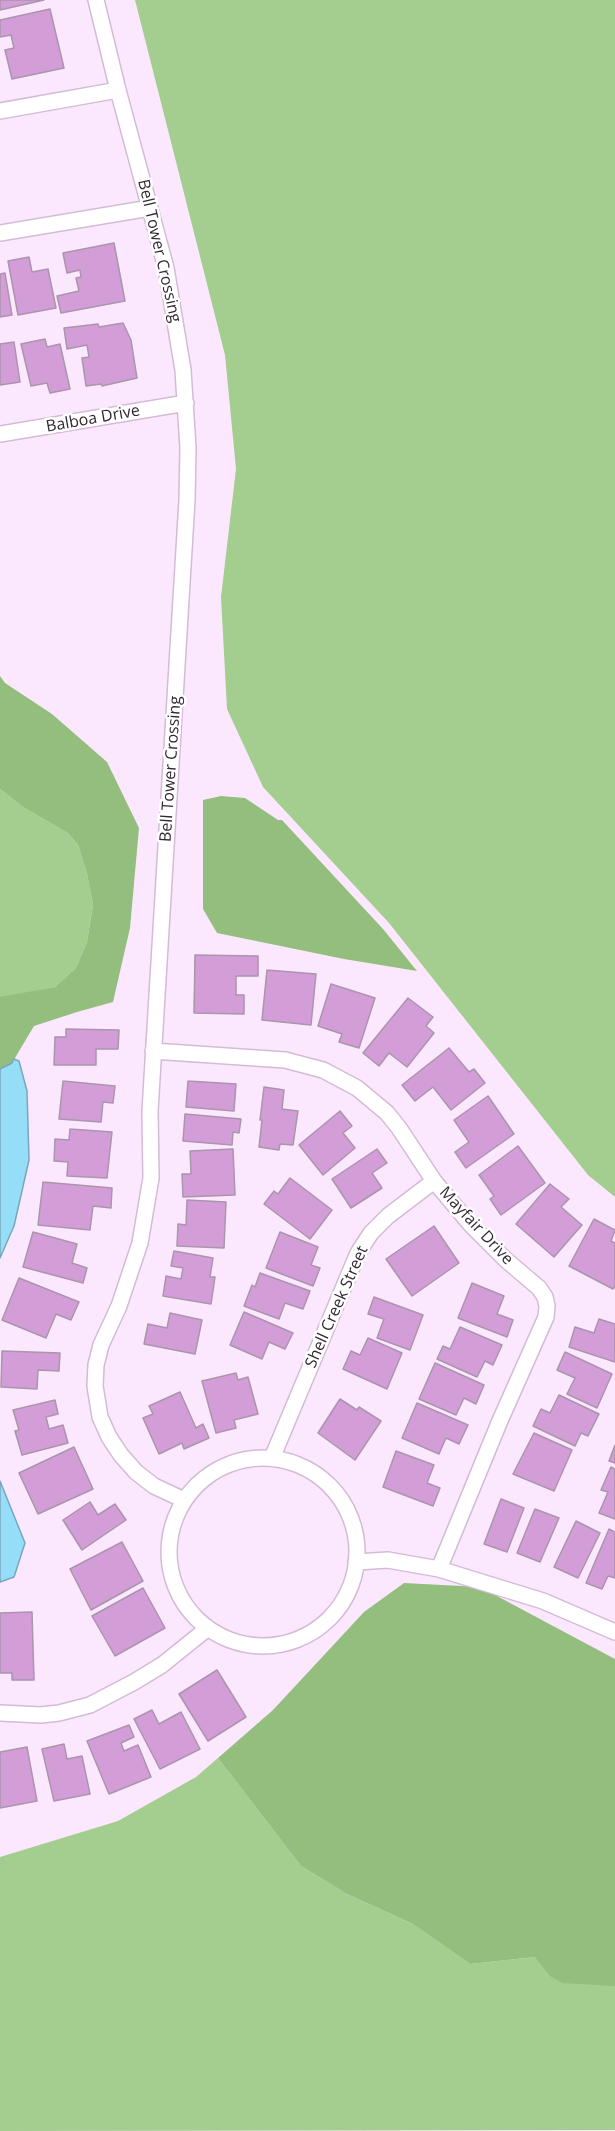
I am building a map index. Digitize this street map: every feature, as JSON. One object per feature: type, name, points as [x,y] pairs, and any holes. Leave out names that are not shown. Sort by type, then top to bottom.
[{"type":"street","name":"Bell Tower Crossing","points":[[96,0],[166,268],[176,319],[186,403],[187,500],[153,1051],[150,1111],[151,1166],[145,1221],[135,1264],[101,1345],[96,1365],[95,1386],[100,1417],[121,1455],[136,1472],[154,1486],[184,1500]]},
{"type":"street","points":[[0,111],[118,90]]},
{"type":"street","points":[[0,233],[150,208]]},
{"type":"street","name":"Balboa Drive","points":[[0,434],[186,403]]},
{"type":"street","name":"Mayfair Drive","points":[[153,1051],[266,1058],[304,1064],[323,1070],[357,1088],[387,1113],[434,1181],[471,1225],[506,1260],[539,1288],[545,1297],[546,1317],[439,1569]]},
{"type":"street","name":"Shell Creek Street","points":[[272,1458],[358,1253],[371,1233],[388,1216],[434,1181]]},
{"type":"street","points":[[272,1458],[294,1462],[308,1468],[332,1487],[342,1499],[354,1526],[357,1562],[351,1586],[336,1612],[325,1623],[300,1638],[286,1643],[257,1646],[229,1640],[208,1628],[193,1615],[184,1603],[172,1576],[170,1545],[174,1522],[184,1500],[205,1477],[218,1469],[248,1459],[272,1458]]},
{"type":"street","points":[[357,1562],[388,1560],[439,1569],[543,1601],[615,1632]]},
{"type":"street","points":[[0,1713],[59,1713],[90,1705],[162,1665],[208,1628]]},
{"type":"green space","points":[[135,0],[615,0],[615,1197],[588,1175],[389,923],[263,787],[227,709],[221,597],[236,469],[225,355]]},
{"type":"green space","points":[[0,676],[5,683],[52,714],[107,762],[139,828],[130,928],[113,1002],[34,1026],[12,1063],[0,1069],[0,997],[55,987],[76,968],[87,942],[93,905],[78,845],[68,833],[23,807],[0,789]]},
{"type":"green space","points":[[0,789],[23,807],[68,833],[78,845],[93,905],[87,942],[76,968],[55,987],[5,997],[0,997]]},
{"type":"green space","points":[[221,796],[245,798],[278,820],[282,820],[383,929],[417,971],[344,959],[217,933],[203,909],[203,800]]},
{"type":"green space","points":[[404,1583],[480,1587],[615,1659],[615,1986],[563,1983],[550,1976],[535,1957],[470,1964],[413,1924],[347,1894],[301,1866],[218,1758],[273,1710],[364,1612]]},
{"type":"green space","points":[[218,1758],[301,1866],[347,1894],[413,1924],[470,1964],[535,1957],[615,1986],[615,2130],[0,2131],[0,1857],[118,1821],[196,1777]]},
{"type":"water","points":[[14,1059],[19,1061],[27,1091],[29,1160],[14,1226],[0,1258],[0,1069],[12,1063]]},
{"type":"water","points":[[0,1481],[25,1543],[14,1577],[0,1582]]},
{"type":"building","points":[[0,0],[44,0],[0,10]]},
{"type":"building","points":[[50,9],[64,68],[12,79],[5,50],[14,48],[11,35],[0,37],[0,20]]},
{"type":"building","points":[[114,243],[125,301],[61,313],[57,296],[79,291],[76,278],[81,277],[80,270],[67,273],[63,253]]},
{"type":"building","points":[[29,257],[32,272],[48,269],[56,308],[18,315],[8,261]]},
{"type":"building","points":[[5,273],[12,315],[0,317],[0,274]]},
{"type":"building","points":[[123,323],[131,340],[137,378],[102,386],[101,384],[86,386],[82,358],[89,357],[87,345],[67,349],[64,328],[98,324],[99,327]]},
{"type":"building","points":[[45,339],[47,347],[60,344],[70,389],[50,393],[47,383],[31,386],[21,344]]},
{"type":"building","points":[[14,342],[20,382],[0,385],[0,344]]},
{"type":"building","points":[[195,955],[258,956],[258,976],[236,976],[236,995],[244,995],[244,1014],[194,1013]]},
{"type":"building","points":[[267,970],[316,974],[311,1025],[262,1020]]},
{"type":"building","points":[[331,984],[375,998],[359,1048],[339,1042],[342,1034],[318,1026]]},
{"type":"building","points":[[408,998],[433,1017],[426,1026],[434,1033],[407,1067],[389,1053],[379,1066],[363,1053]]},
{"type":"building","points":[[66,1029],[119,1030],[118,1049],[96,1049],[96,1065],[54,1065],[55,1037],[66,1037]]},
{"type":"building","points":[[449,1048],[469,1072],[474,1069],[485,1083],[451,1110],[433,1087],[415,1101],[402,1085]]},
{"type":"building","points":[[63,1081],[115,1086],[113,1103],[103,1102],[101,1122],[59,1119]]},
{"type":"building","points":[[188,1081],[236,1084],[234,1111],[186,1107]]},
{"type":"building","points":[[264,1087],[284,1090],[282,1109],[298,1111],[293,1145],[280,1144],[279,1150],[259,1147]]},
{"type":"building","points":[[488,1096],[514,1134],[466,1168],[455,1152],[469,1142],[454,1120]]},
{"type":"building","points":[[340,1111],[352,1126],[343,1133],[355,1148],[323,1175],[299,1145]]},
{"type":"building","points":[[185,1114],[241,1119],[239,1133],[233,1132],[232,1145],[183,1141]]},
{"type":"building","points":[[70,1129],[112,1132],[107,1178],[67,1176],[68,1162],[54,1161],[55,1139],[69,1140]]},
{"type":"building","points":[[518,1146],[545,1183],[501,1215],[490,1199],[494,1196],[479,1175]]},
{"type":"building","points":[[233,1149],[235,1195],[183,1197],[182,1174],[191,1174],[190,1151]]},
{"type":"building","points":[[377,1149],[387,1163],[372,1173],[382,1188],[351,1208],[332,1179]]},
{"type":"building","points":[[290,1178],[332,1210],[310,1239],[264,1204],[274,1191],[278,1194]]},
{"type":"building","points":[[43,1182],[112,1188],[111,1208],[93,1206],[90,1230],[38,1225]]},
{"type":"building","points":[[550,1184],[569,1199],[561,1207],[582,1225],[554,1257],[516,1224]]},
{"type":"building","points":[[187,1200],[226,1202],[224,1248],[177,1246],[178,1224],[186,1225]]},
{"type":"building","points":[[594,1219],[615,1230],[611,1241],[615,1243],[615,1286],[613,1289],[569,1266]]},
{"type":"building","points":[[434,1226],[459,1263],[412,1296],[386,1259]]},
{"type":"building","points":[[33,1232],[77,1244],[72,1263],[87,1268],[83,1283],[23,1267]]},
{"type":"building","points":[[280,1232],[318,1247],[311,1265],[320,1268],[313,1286],[266,1268]]},
{"type":"building","points":[[174,1251],[213,1258],[210,1277],[215,1277],[211,1304],[163,1296],[166,1276],[181,1279],[183,1268],[171,1266]]},
{"type":"building","points":[[260,1273],[310,1291],[303,1309],[285,1303],[279,1319],[244,1306],[252,1285],[255,1287]]},
{"type":"building","points":[[19,1278],[79,1302],[71,1320],[56,1314],[46,1338],[2,1320]]},
{"type":"building","points":[[472,1283],[504,1296],[497,1314],[513,1320],[507,1337],[458,1318]]},
{"type":"building","points":[[374,1297],[423,1315],[410,1350],[377,1338],[384,1319],[368,1314]]},
{"type":"building","points":[[244,1312],[293,1333],[285,1349],[269,1342],[262,1359],[230,1345]]},
{"type":"building","points":[[170,1313],[202,1320],[195,1354],[144,1344],[148,1324],[167,1328]]},
{"type":"building","points":[[599,1319],[615,1324],[615,1362],[569,1347],[575,1327],[594,1333]]},
{"type":"building","points":[[460,1327],[502,1345],[493,1365],[485,1361],[477,1377],[437,1359],[443,1346],[450,1349]]},
{"type":"building","points":[[368,1338],[402,1353],[387,1389],[343,1369],[351,1351],[360,1355]]},
{"type":"building","points":[[2,1351],[60,1353],[59,1371],[38,1370],[37,1389],[1,1387]]},
{"type":"building","points":[[565,1352],[612,1374],[597,1408],[567,1394],[575,1378],[557,1370]]},
{"type":"building","points":[[435,1363],[484,1385],[476,1404],[464,1398],[456,1415],[419,1399]]},
{"type":"building","points":[[236,1373],[238,1380],[248,1377],[258,1414],[234,1420],[236,1428],[216,1433],[202,1381]]},
{"type":"building","points":[[180,1392],[196,1428],[203,1424],[209,1438],[184,1449],[182,1443],[159,1454],[143,1418],[153,1414],[149,1406]]},
{"type":"building","points":[[559,1395],[599,1414],[588,1436],[581,1433],[575,1446],[533,1426],[541,1409],[550,1413]]},
{"type":"building","points":[[340,1399],[357,1410],[359,1407],[381,1421],[355,1460],[318,1433]]},
{"type":"building","points":[[55,1400],[58,1414],[46,1417],[49,1429],[63,1425],[68,1443],[22,1455],[15,1431],[19,1430],[13,1410]]},
{"type":"building","points":[[417,1403],[468,1425],[459,1444],[446,1438],[439,1454],[402,1438]]},
{"type":"building","points":[[534,1433],[572,1450],[554,1491],[513,1474]]},
{"type":"building","points":[[615,1445],[615,1463],[609,1461]]},
{"type":"building","points":[[74,1447],[93,1489],[38,1514],[19,1473]]},
{"type":"building","points":[[396,1451],[434,1465],[427,1483],[440,1488],[433,1506],[383,1487]]},
{"type":"building","points":[[611,1467],[615,1469],[615,1519],[599,1513],[608,1492],[601,1490]]},
{"type":"building","points":[[501,1499],[524,1508],[507,1552],[484,1544]]},
{"type":"building","points":[[90,1502],[98,1515],[115,1504],[126,1520],[82,1550],[63,1520]]},
{"type":"building","points":[[535,1509],[559,1518],[540,1562],[517,1553]]},
{"type":"building","points":[[576,1521],[600,1533],[578,1578],[554,1567]]},
{"type":"building","points":[[609,1529],[615,1532],[615,1578],[608,1576],[602,1589],[586,1583]]},
{"type":"building","points":[[122,1542],[143,1581],[91,1610],[70,1569]]},
{"type":"building","points":[[143,1588],[165,1628],[115,1656],[92,1616]]},
{"type":"building","points":[[32,1612],[34,1680],[12,1680],[12,1673],[0,1673],[0,1613]]},
{"type":"building","points":[[217,1670],[246,1717],[208,1741],[179,1694]]},
{"type":"building","points":[[152,1710],[159,1724],[181,1712],[200,1749],[160,1769],[134,1719]]},
{"type":"building","points":[[129,1725],[134,1737],[121,1743],[124,1751],[138,1745],[151,1777],[109,1794],[87,1741]]},
{"type":"building","points":[[64,1744],[67,1759],[82,1756],[90,1794],[54,1801],[42,1749]]},
{"type":"building","points":[[27,1747],[37,1801],[0,1808],[0,1752]]}]
